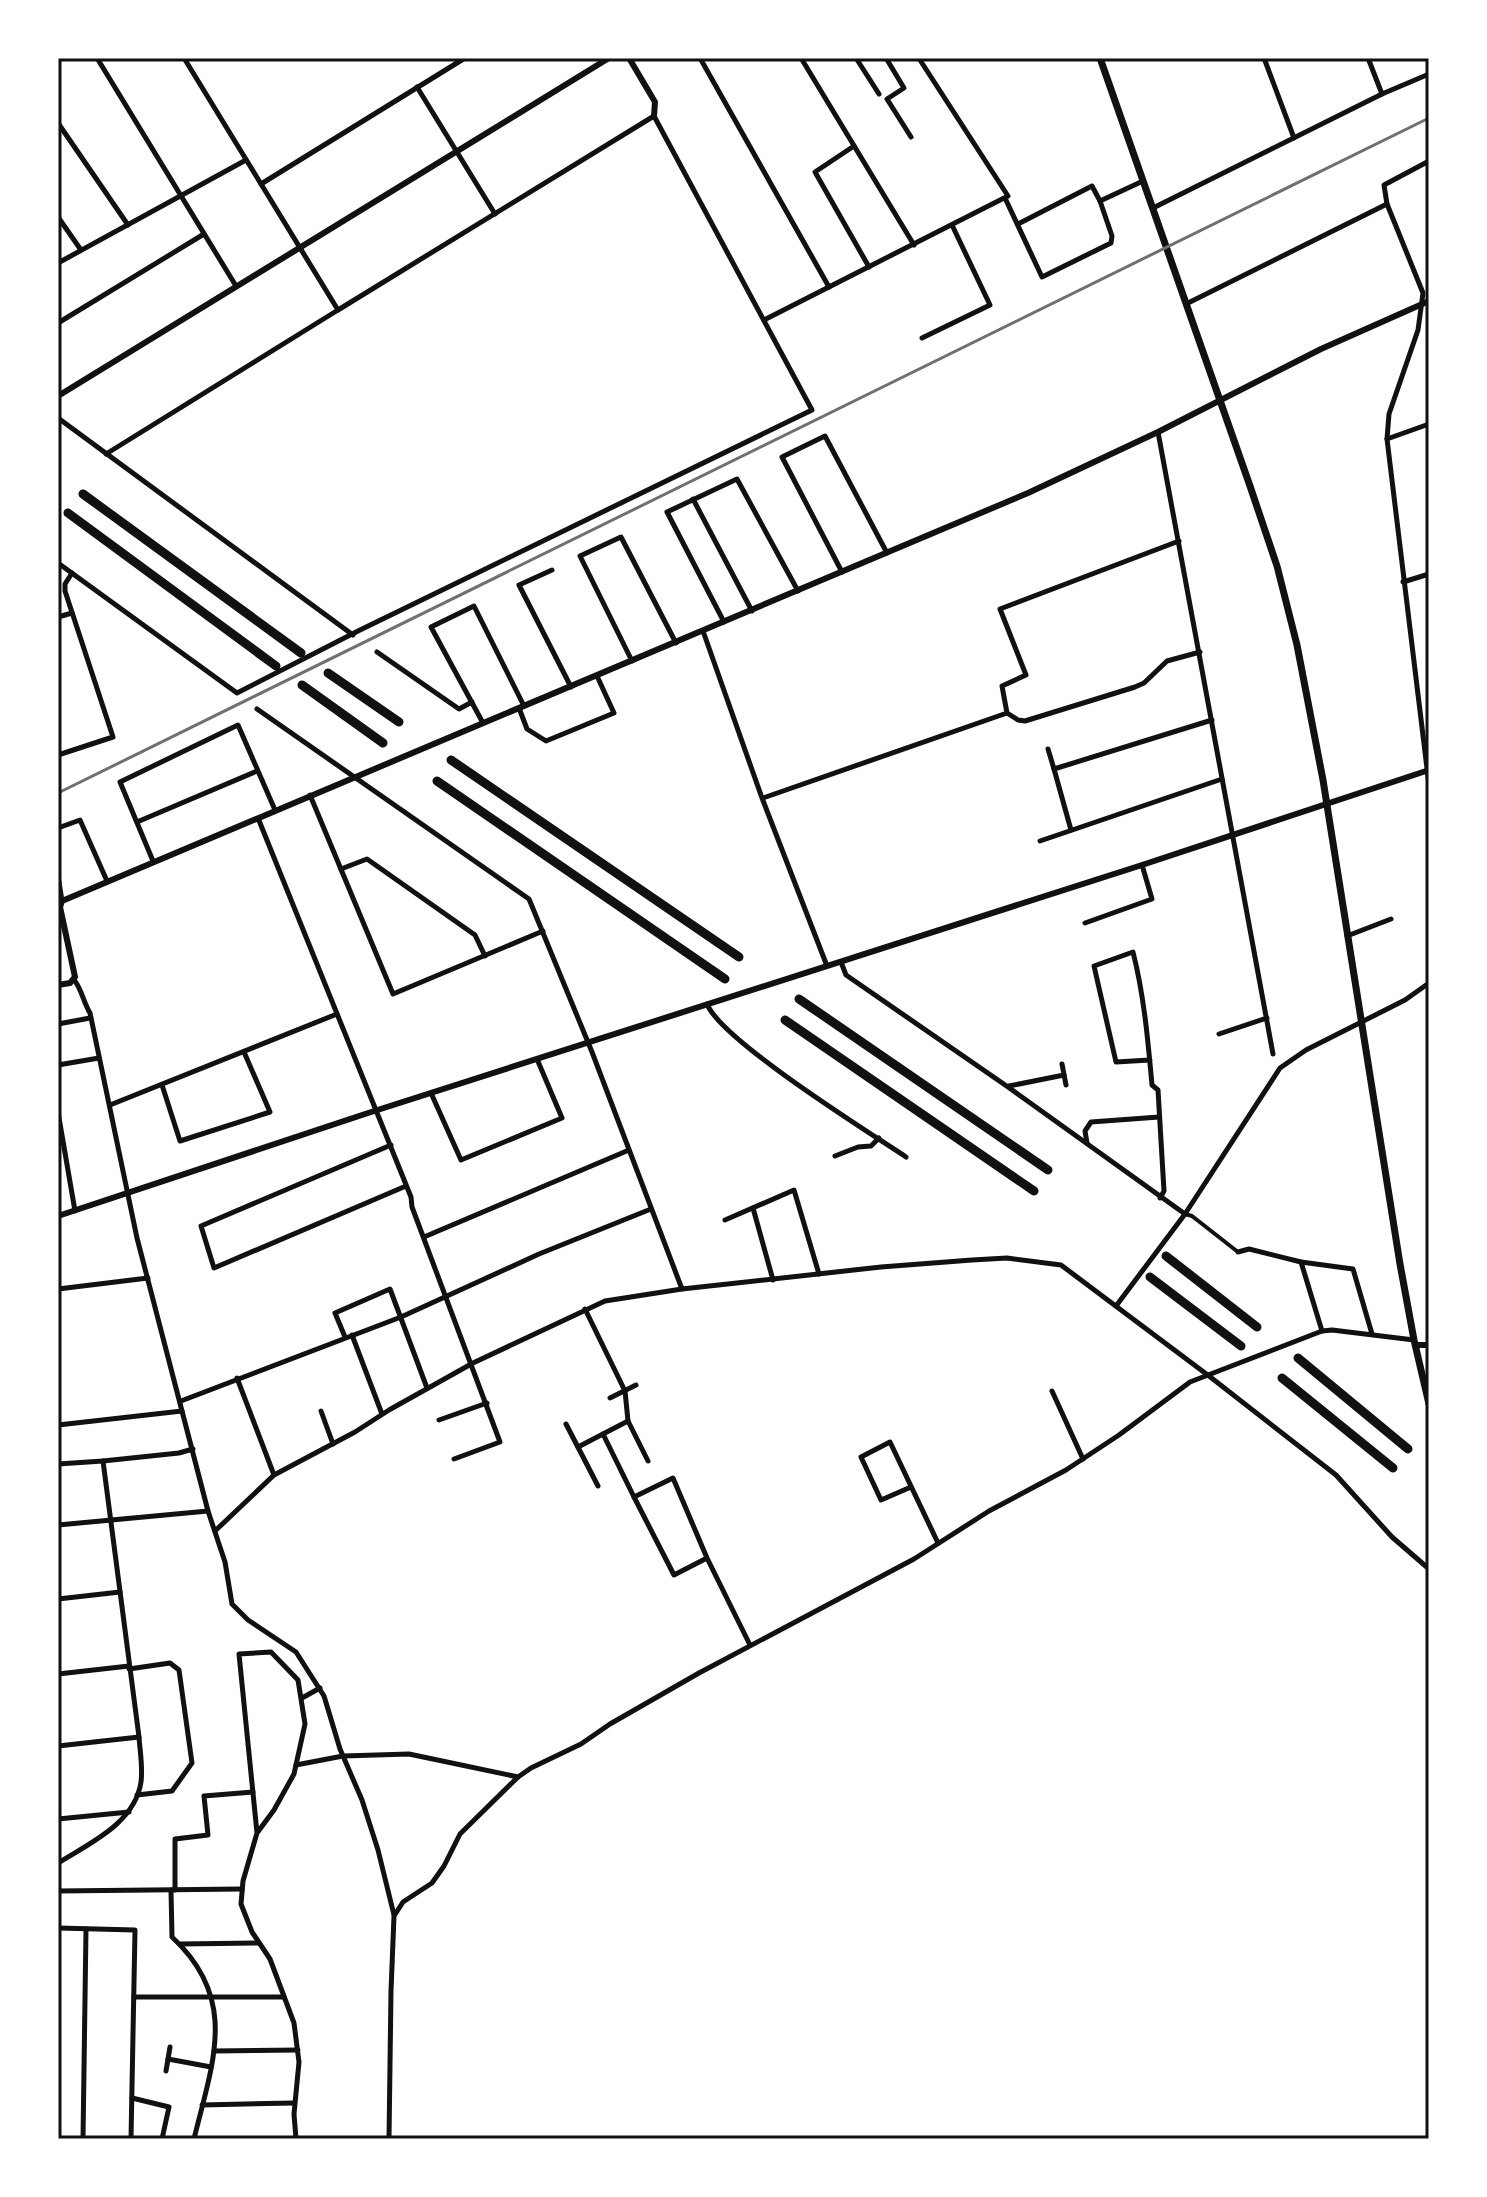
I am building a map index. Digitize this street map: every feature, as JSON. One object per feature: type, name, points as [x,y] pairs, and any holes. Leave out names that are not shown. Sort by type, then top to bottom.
[{"type":"highway","points":[[83,494],[301,653]]},
{"type":"highway","points":[[68,513],[276,666]]},
{"type":"highway","points":[[328,673],[399,722]]},
{"type":"highway","points":[[302,685],[383,743]]},
{"type":"highway","points":[[451,760],[739,957]]},
{"type":"highway","points":[[437,781],[725,979]]},
{"type":"highway","points":[[799,999],[1048,1170]]},
{"type":"highway","points":[[785,1020],[1034,1191]]},
{"type":"highway","points":[[1166,1256],[1257,1327]]},
{"type":"highway","points":[[1150,1277],[1241,1346]]},
{"type":"highway","points":[[1298,1358],[1408,1449]]},
{"type":"highway","points":[[1282,1378],[1393,1468]]},
{"type":"main road","points":[[1100,58],[1277,566],[1303,672],[1414,1342],[1429,1404]]},
{"type":"street","points":[[97,58],[236,286]]},
{"type":"street","points":[[184,58],[338,310]]},
{"type":"street","points":[[261,184],[465,58]]},
{"type":"street","points":[[58,396],[609,58]]},
{"type":"street","points":[[58,563],[237,693],[371,624],[812,410],[654,116],[655,102],[629,58]]},
{"type":"street","points":[[700,58],[829,287]]},
{"type":"street","points":[[801,58],[914,245]]},
{"type":"street","points":[[856,58],[879,94]]},
{"type":"street","points":[[886,58],[904,88],[887,99],[911,137]]},
{"type":"street","points":[[764,320],[1008,196],[920,60],[924,58]]},
{"type":"street","points":[[1264,58],[1294,138]]},
{"type":"street","points":[[1368,58],[1382,94]]},
{"type":"street","points":[[1153,208],[1382,94],[1429,74]]},
{"type":"street","points":[[417,87],[495,214]]},
{"type":"street","points":[[106,454],[654,116]]},
{"type":"street","points":[[58,123],[128,225]]},
{"type":"street","points":[[854,146],[815,172],[869,267]]},
{"type":"street","points":[[58,263],[246,160]]},
{"type":"street","points":[[1429,161],[1384,185],[1387,204],[1426,303],[1394,395],[1387,439],[1429,785]]},
{"type":"street","points":[[1100,201],[1144,181]]},
{"type":"street","points":[[1005,198],[1042,277],[1111,243],[1112,236],[1092,186],[1018,224]]},
{"type":"street","points":[[1186,304],[1387,204]]},
{"type":"street","points":[[58,217],[81,250]]},
{"type":"street","points":[[922,338],[990,305],[952,225]]},
{"type":"street","points":[[58,323],[204,234]]},
{"type":"street","points":[[62,901],[1052,483],[1331,344],[1426,303]]},
{"type":"street","points":[[58,418],[353,635]]},
{"type":"street","points":[[1387,439],[1429,424]]},
{"type":"street","points":[[1158,432],[1273,1054]]},
{"type":"street","points":[[842,572],[782,457],[825,436],[887,553]]},
{"type":"street","points":[[724,622],[667,512],[737,479],[798,591]]},
{"type":"street","points":[[693,499],[752,611]]},
{"type":"street","points":[[632,662],[580,556],[621,537],[676,643]]},
{"type":"street","points":[[1179,541],[1000,609],[1026,675],[1002,686],[1007,713],[1025,721],[1135,687],[1144,683],[1167,661],[1200,652]]},
{"type":"street","points":[[552,570],[519,585],[571,687]]},
{"type":"street","points":[[58,755],[113,737],[65,591],[65,584],[72,573]]},
{"type":"street","points":[[1403,582],[1429,574]]},
{"type":"street","points":[[483,723],[431,627],[474,606],[522,707],[527,729],[546,741],[614,713],[597,676]]},
{"type":"street","points":[[58,617],[72,613]]},
{"type":"street","points":[[703,631],[762,798],[827,966]]},
{"type":"street","points":[[377,652],[459,709],[472,702]]},
{"type":"street","points":[[257,709],[524,895],[533,905],[682,1289]]},
{"type":"street","points":[[762,798],[1007,713]]},
{"type":"street","points":[[1054,769],[1212,720]]},
{"type":"street","points":[[153,861],[120,782],[238,725],[275,810]]},
{"type":"street","points":[[1048,749],[1071,830]]},
{"type":"street","points":[[137,822],[258,770]]},
{"type":"street","points":[[58,1216],[376,1110],[1327,806],[1428,770]]},
{"type":"street","points":[[1040,841],[1222,779]]},
{"type":"street","points":[[310,795],[393,994],[543,931]]},
{"type":"street","points":[[257,817],[391,1145],[500,1442],[454,1459]]},
{"type":"street","points":[[58,828],[80,820],[107,881]]},
{"type":"street","points":[[341,870],[367,859],[475,935],[485,956]]},
{"type":"street","points":[[1085,923],[1152,899],[1142,865]]},
{"type":"street","points":[[58,876],[60,907],[75,970],[74,980],[90,1018],[127,1193],[208,1511],[228,1573],[232,1604],[248,1620],[296,1652],[320,1688],[378,1850],[394,1916],[389,2139]]},
{"type":"street","points":[[1347,936],[1391,919]]},
{"type":"street","points":[[1150,1060],[1116,1062],[1094,966],[1133,952],[1139,978],[1150,1060],[1152,1085],[1158,1090],[1164,1191],[1160,1198]]},
{"type":"street","points":[[841,962],[846,975],[1238,1252],[1249,1249],[1301,1262],[1353,1269],[1372,1334]]},
{"type":"street","points":[[58,985],[74,980]]},
{"type":"street","points":[[1116,1306],[1185,1214],[1280,1068],[1361,1020],[1405,1000],[1429,983]]},
{"type":"street","points":[[707,1004],[719,1024],[799,1085],[906,1157]]},
{"type":"street","points":[[110,1105],[337,1014]]},
{"type":"street","points":[[58,1024],[90,1018]]},
{"type":"street","points":[[1219,1034],[1267,1018]]},
{"type":"street","points":[[162,1085],[180,1141],[270,1112],[244,1052]]},
{"type":"street","points":[[58,1065],[99,1058]]},
{"type":"street","points":[[431,1093],[461,1160],[562,1118],[537,1059]]},
{"type":"street","points":[[1062,1064],[1066,1085]]},
{"type":"street","points":[[1008,1087],[1064,1075]]},
{"type":"street","points":[[58,1112],[75,1211]]},
{"type":"street","points":[[1088,1144],[1085,1131],[1091,1122],[1159,1117]]},
{"type":"street","points":[[835,1156],[858,1147],[871,1146],[879,1138]]},
{"type":"street","points":[[391,1145],[201,1226],[214,1268],[406,1186]]},
{"type":"street","points":[[424,1237],[629,1150]]},
{"type":"street","points":[[725,1220],[794,1190],[819,1274]]},
{"type":"street","points":[[753,1208],[773,1280]]},
{"type":"street","points":[[181,1401],[401,1317],[539,1254],[651,1209]]},
{"type":"street","points":[[215,1531],[274,1475],[473,1363],[605,1301],[819,1274],[1007,1258],[1061,1265],[1336,1475],[1383,1528],[1429,1569]]},
{"type":"street","points":[[1301,1262],[1322,1331]]},
{"type":"street","points":[[58,1289],[148,1278]]},
{"type":"street","points":[[382,1414],[335,1313],[390,1289],[427,1388]]},
{"type":"street","points":[[585,1309],[625,1391],[628,1421],[648,1461]]},
{"type":"street","points":[[394,1916],[403,1902],[432,1883],[460,1834],[518,1777],[750,1645],[873,1581],[1083,1459],[1190,1382],[1322,1331],[1372,1334],[1429,1345]]},
{"type":"street","points":[[237,1378],[274,1475]]},
{"type":"street","points":[[610,1398],[636,1385]]},
{"type":"street","points":[[1052,1391],[1083,1459]]},
{"type":"street","points":[[439,1420],[487,1403]]},
{"type":"street","points":[[58,1425],[182,1411]]},
{"type":"street","points":[[321,1411],[333,1444]]},
{"type":"street","points":[[578,1447],[628,1421]]},
{"type":"street","points":[[566,1424],[598,1486]]},
{"type":"street","points":[[603,1434],[674,1575],[707,1558]]},
{"type":"street","points":[[911,1487],[881,1500],[861,1457],[890,1442],[938,1543]]},
{"type":"street","points":[[58,1464],[179,1453],[193,1449]]},
{"type":"street","points":[[58,1863],[106,1832],[129,1812],[142,1773],[103,1461]]},
{"type":"street","points":[[634,1497],[673,1478],[707,1558],[750,1645]]},
{"type":"street","points":[[58,1525],[208,1511]]},
{"type":"street","points":[[58,1599],[120,1592]]},
{"type":"street","points":[[257,1833],[294,1774],[305,1724],[298,1680],[271,1652],[239,1654],[257,1833],[241,1904],[246,1919],[270,1959],[294,2023],[298,2050],[294,2103],[296,2139]]},
{"type":"street","points":[[58,1674],[170,1663],[179,1670],[192,1763],[172,1791],[137,1795]]},
{"type":"street","points":[[302,1698],[320,1688]]},
{"type":"street","points":[[58,1746],[139,1737]]},
{"type":"street","points":[[296,1765],[343,1756],[409,1754],[518,1777]]},
{"type":"street","points":[[194,2139],[214,2051],[212,1998],[201,1971],[172,1937],[175,1839],[208,1835],[204,1796],[253,1792]]},
{"type":"street","points":[[58,1819],[129,1812]]},
{"type":"street","points":[[58,1891],[242,1889]]},
{"type":"street","points":[[58,1928],[135,1930],[131,2139]]},
{"type":"street","points":[[83,2139],[86,1929]]},
{"type":"street","points":[[179,1944],[259,1943]]},
{"type":"street","points":[[134,1997],[284,1997]]},
{"type":"street","points":[[166,2071],[170,2047]]},
{"type":"street","points":[[214,2051],[298,2050]]},
{"type":"street","points":[[168,2059],[211,2067]]},
{"type":"street","points":[[132,2098],[169,2107],[162,2139]]},
{"type":"street","points":[[202,2105],[294,2103]]},
{"type":"railway","points":[[58,793],[1429,118]]}]
